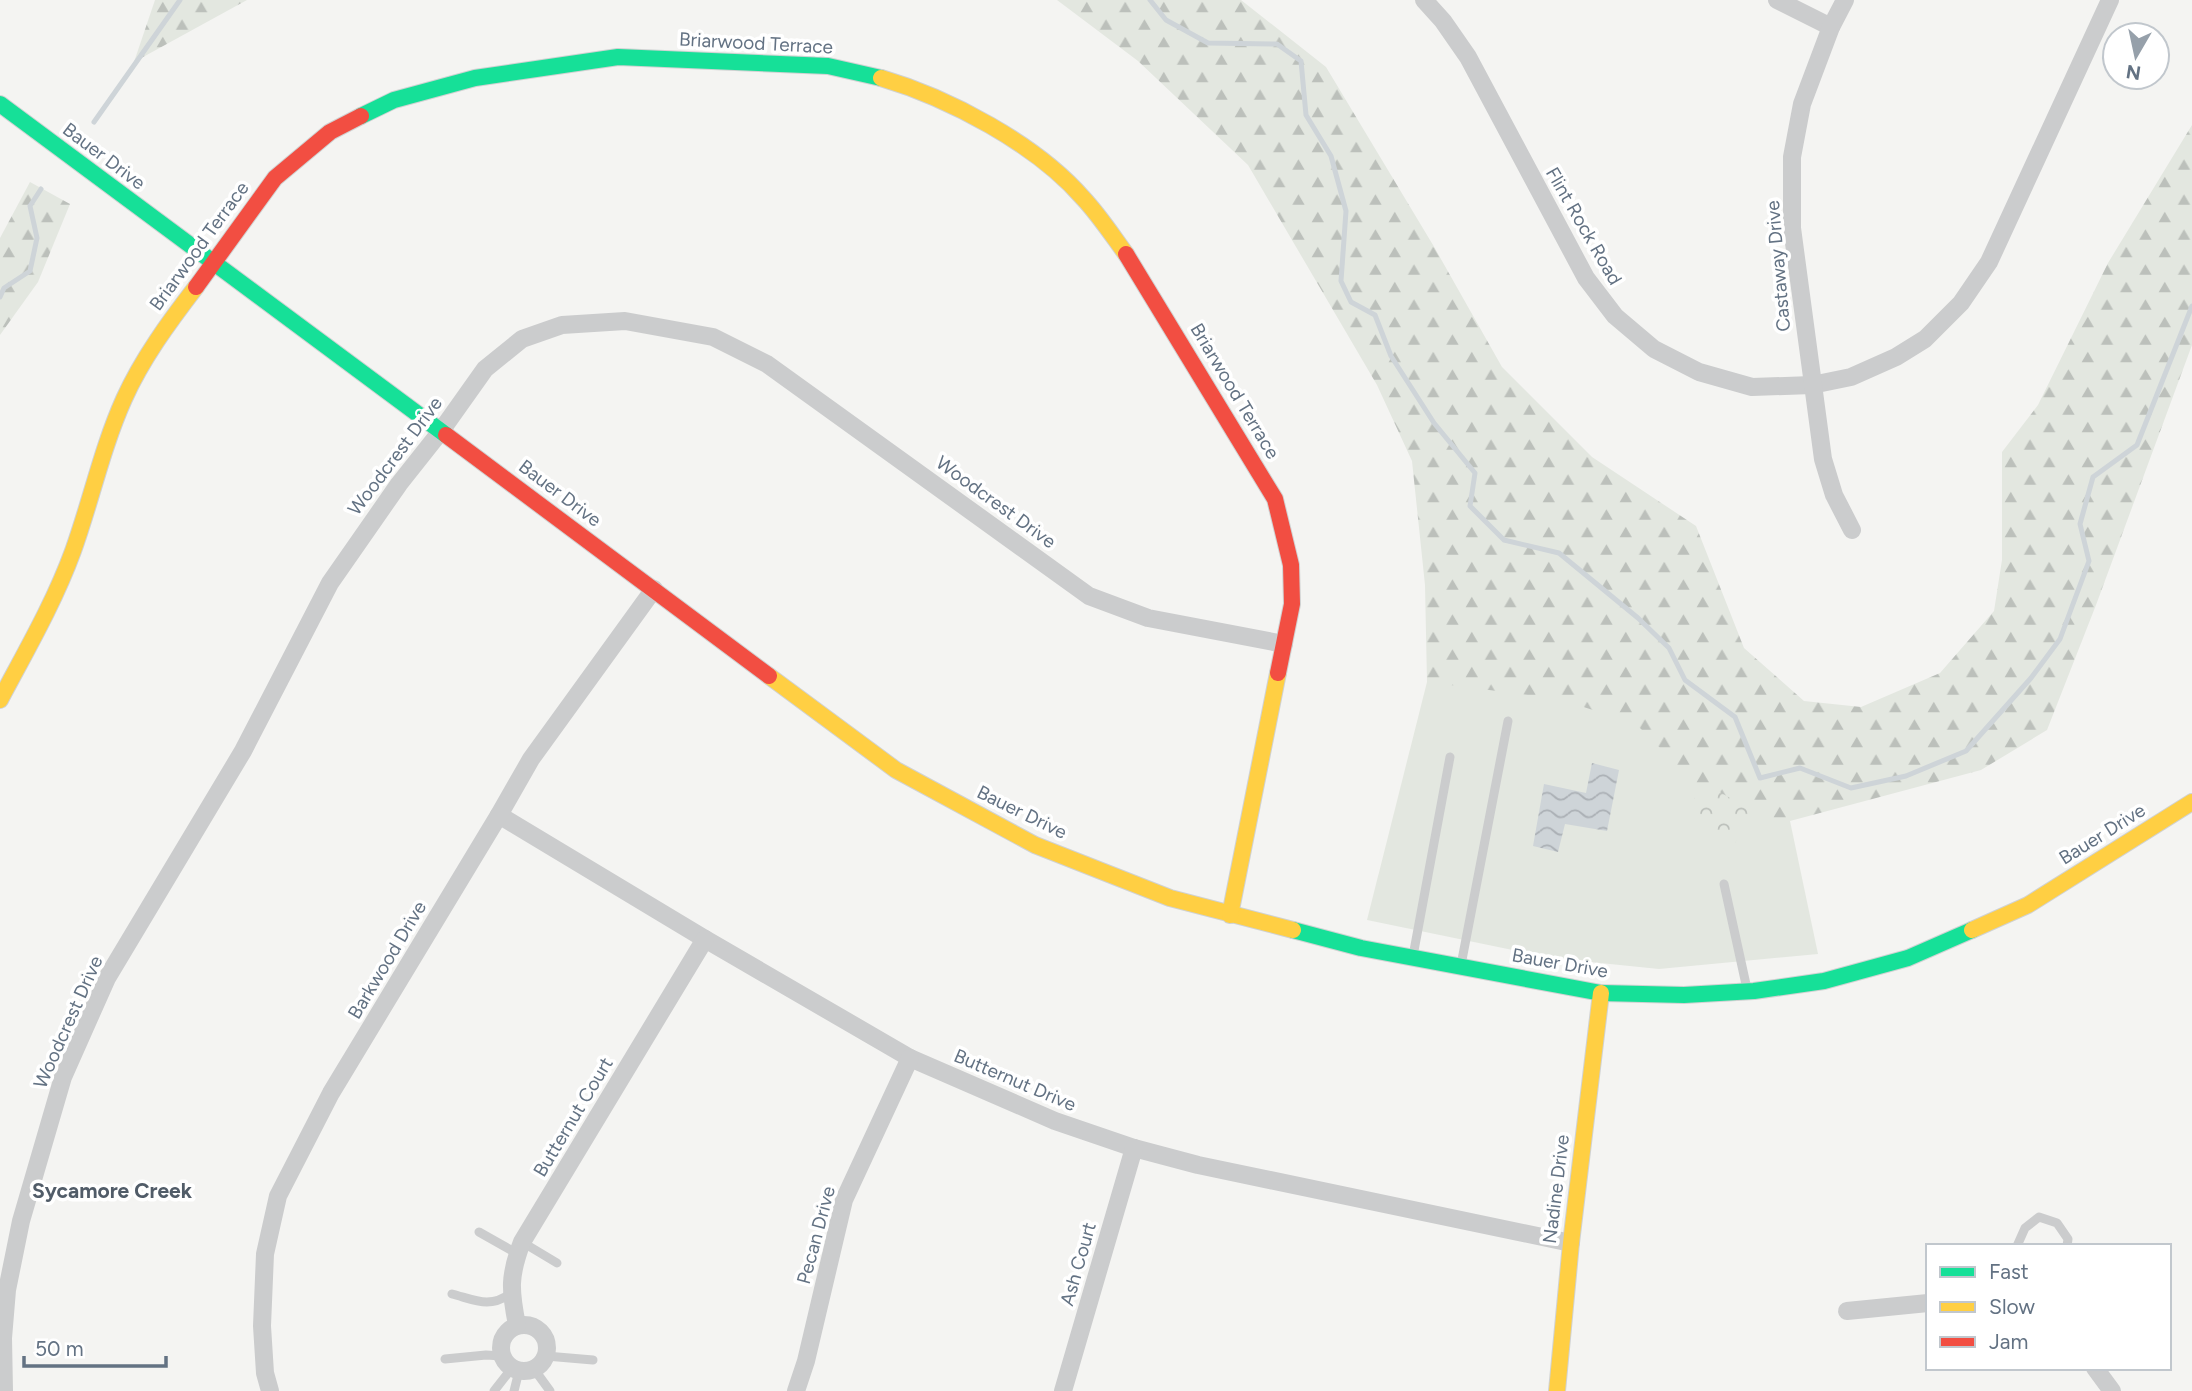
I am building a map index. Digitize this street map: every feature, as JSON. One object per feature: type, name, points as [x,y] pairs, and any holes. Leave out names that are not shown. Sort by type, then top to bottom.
[{"type":"street","name":"Flint Rock Road","points":[[1424,0],[1443,21],[1468,57],[1586,278],[1615,316],[1654,349],[1699,372],[1752,387],[1812,385],[1851,377],[1896,357],[1925,339],[1961,303],[1989,262],[2110,0]]},
{"type":"street","points":[[1777,0],[1831,27]]},
{"type":"street","name":"Castaway Drive","points":[[1845,0],[1831,27],[1802,103],[1792,157],[1792,228],[1823,460],[1835,495],[1852,530]]},
{"type":"street","name":"Briarwood Terrace","points":[[0,700],[45,617],[73,551],[108,439],[125,397],[158,338],[275,178],[330,132],[394,100],[475,78],[618,57],[828,66],[915,88],[976,117],[1041,159],[1083,197],[1134,265],[1275,499],[1291,565],[1292,604],[1230,915]]},
{"type":"street","name":"Bauer Drive","points":[[0,104],[896,770],[1035,845],[1170,898],[1360,948],[1601,993],[1684,995],[1747,991],[1824,981],[1909,958],[2028,905],[2192,802]]},
{"type":"street","name":"Woodcrest Drive","points":[[4,1391],[3,1338],[7,1290],[21,1221],[63,1077],[107,978],[243,751],[330,583],[399,484],[485,369],[522,338],[562,325],[625,321],[713,337],[767,364],[1089,596],[1148,618],[1284,644]]},
{"type":"street","name":"Barkwood Drive","points":[[270,1391],[265,1373],[262,1314],[265,1254],[278,1196],[331,1093],[531,759],[654,590]]},
{"type":"street","name":"Butternut Drive","points":[[499,815],[705,939],[911,1058],[1055,1121],[1134,1148],[1198,1165],[1570,1243]]},
{"type":"street","name":"Butternut Court","points":[[517,1325],[511,1293],[513,1265],[520,1248],[705,939]]},
{"type":"street","name":"Nadine Drive","points":[[1557,1391],[1570,1243],[1601,993]]},
{"type":"street","name":"Pecan Drive","points":[[796,1391],[806,1361],[844,1200],[911,1058]]},
{"type":"street","name":"Ash Court","points":[[1063,1391],[1134,1148]]},
{"type":"street","points":[[1847,1311],[1926,1303]]},
{"type":"street","points":[[517,1325],[534,1326],[546,1339],[523,1364],[500,1349],[505,1334],[517,1325]]},
{"type":"street","points":[[2096,1370],[2112,1391]]},
{"type":"lane","points":[[1461,967],[1508,721]]},
{"type":"lane","points":[[1412,957],[1450,757]]},
{"type":"lane","points":[[1724,884],[1747,991]]},
{"type":"lane","points":[[2019,1244],[2025,1227],[2039,1217],[2057,1223],[2068,1239],[2067,1244]]},
{"type":"lane","points":[[479,1232],[557,1263]]},
{"type":"lane","points":[[452,1294],[491,1302],[500,1301],[511,1293]]},
{"type":"lane","points":[[445,1359],[486,1355],[523,1364],[593,1360]]},
{"type":"lane","points":[[494,1391],[523,1364]]},
{"type":"lane","points":[[514,1391],[523,1364]]},
{"type":"lane","points":[[523,1364],[550,1391]]},
{"type":"green space","points":[[155,0],[247,0],[134,62]]},
{"type":"green space","points":[[1057,0],[1241,0],[1326,67],[1433,245],[1502,367],[1592,457],[1696,526],[1744,648],[1804,701],[1861,707],[1940,673],[1994,611],[2002,560],[2002,452],[2038,405],[2108,263],[2192,125],[2192,345],[2047,730],[1981,770],[1790,821],[1744,815],[1707,795],[1636,724],[1559,699],[1427,682],[1425,585],[1412,461],[1377,385],[1248,165],[1138,61]]},
{"type":"green space","points":[[30,182],[70,204],[38,282],[0,335],[0,238]]},
{"type":"green space","points":[[1505,648],[1731,761],[1790,821],[1818,954],[1659,969],[1551,958],[1367,920],[1427,682]]},
{"type":"green space","points":[[1704,783],[1751,810],[1735,843],[1717,838],[1685,814]]},
{"type":"water","points":[[1592,763],[1619,770],[1607,831],[1565,824],[1558,852],[1533,846],[1544,784],[1586,793]]},
{"type":"waterway","points":[[94,122],[180,0]]},
{"type":"waterway","points":[[1150,0],[1166,20],[1208,43],[1277,44],[1301,61],[1306,115],[1331,156],[1346,211],[1341,281],[1351,302],[1375,315],[1391,356],[1434,423],[1475,473],[1470,506],[1504,540],[1559,553],[1638,618],[1669,648],[1685,680],[1735,717],[1760,778],[1800,768],[1851,788],[1906,776],[1966,751],[2031,678],[2060,639],[2089,561],[2080,524],[2093,477],[2137,445],[2192,306]]},
{"type":"waterway","points":[[0,297],[4,288],[30,271],[37,238],[30,206],[41,189]]},
{"type":"traffic: fast","points":[[361,116],[394,100],[475,78],[618,57],[828,66],[881,78]]},
{"type":"traffic: fast","points":[[0,104],[446,435]]},
{"type":"traffic: fast","points":[[1293,930],[1361,948],[1601,993],[1684,995],[1754,991],[1824,981],[1908,958],[1972,930]]},
{"type":"traffic: slow","points":[[881,78],[935,98],[990,125],[1041,159],[1064,178],[1089,205],[1126,254]]},
{"type":"traffic: slow","points":[[0,700],[39,627],[65,570],[109,436],[124,399],[157,341],[196,287]]},
{"type":"traffic: slow","points":[[1230,915],[1278,673]]},
{"type":"traffic: slow","points":[[769,676],[896,770],[1035,845],[1170,898],[1293,930]]},
{"type":"traffic: slow","points":[[1972,930],[2028,905],[2192,802]]},
{"type":"traffic: slow","points":[[1557,1391],[1571,1243],[1601,993]]},
{"type":"traffic: jam","points":[[196,287],[275,178],[330,132],[361,116]]},
{"type":"traffic: jam","points":[[1126,254],[1275,499],[1291,565],[1292,604],[1278,673]]},
{"type":"traffic: jam","points":[[446,435],[769,676]]},
{"type":"district","name":"Sycamore Creek","points":[[112,1190]]}]
